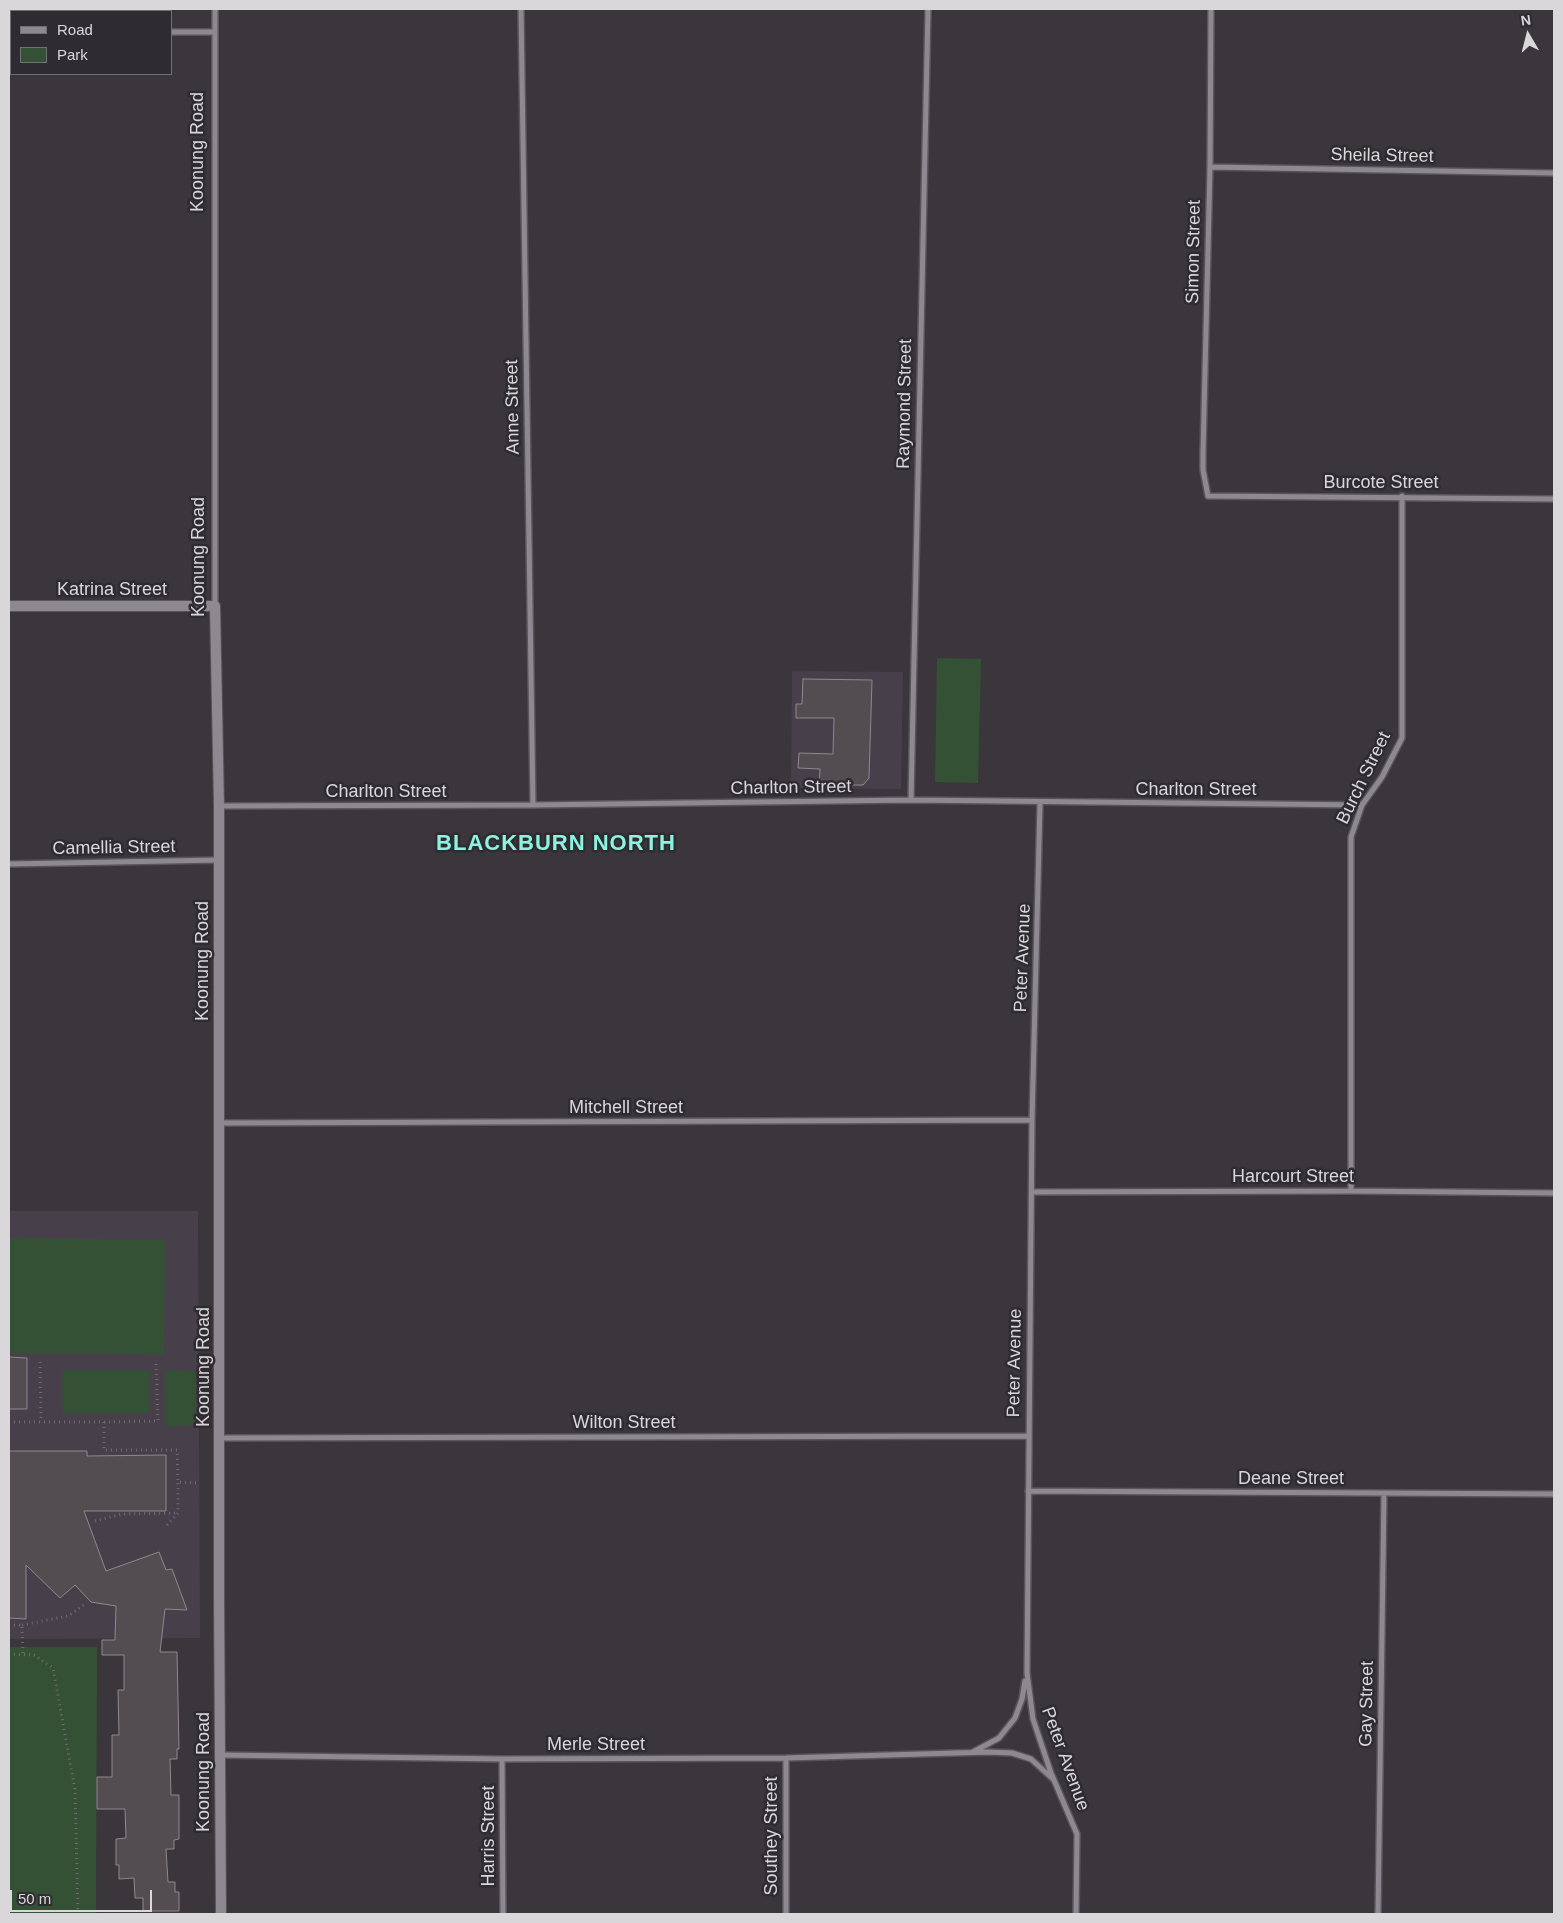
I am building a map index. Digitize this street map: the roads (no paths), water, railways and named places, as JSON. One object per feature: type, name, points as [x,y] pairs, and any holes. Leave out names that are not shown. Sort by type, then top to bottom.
[{"type":"street","name":"Koonung Road","points":[[215,9],[215,606],[219,806],[221,1914]]},
{"type":"street","name":"Anne Street","points":[[521,9],[533,805]]},
{"type":"street","name":"Raymond Street","points":[[910,800],[928,9]]},
{"type":"street","name":"Simon Street","points":[[1208,496],[1202,453],[1210,167],[1211,9]]},
{"type":"street","points":[[172,32],[215,32]]},
{"type":"street","name":"Sheila Street","points":[[1210,167],[1554,173]]},
{"type":"street","name":"Burcote Street","points":[[1208,496],[1402,496],[1554,499]]},
{"type":"street","name":"Burch Street","points":[[1351,1191],[1351,836],[1362,805],[1382,777],[1402,738],[1402,496]]},
{"type":"street","name":"Katrina Street","points":[[9,606],[215,606]]},
{"type":"street","name":"Charlton Street","points":[[219,806],[533,805],[910,800],[1040,803],[1362,805]]},
{"type":"street","name":"Peter Avenue","points":[[1040,803],[1032,1120],[1027,1673],[1033,1719],[1077,1834],[1076,1914]]},
{"type":"street","name":"Camellia Street","points":[[9,864],[219,860]]},
{"type":"street","name":"Mitchell Street","points":[[220,1123],[1032,1120]]},
{"type":"street","name":"Harcourt Street","points":[[1032,1192],[1351,1191],[1554,1193]]},
{"type":"street","name":"Wilton Street","points":[[220,1438],[1028,1436]]},
{"type":"street","name":"Deane Street","points":[[1028,1491],[1554,1494]]},
{"type":"street","name":"Gay Street","points":[[1378,1914],[1384,1494]]},
{"type":"street","name":"Merle Street","points":[[972,1752],[999,1738],[1015,1718],[1022,1698],[1027,1673]]},
{"type":"street","name":"Merle Street","points":[[220,1755],[502,1758],[786,1758],[972,1752],[1012,1754],[1031,1759],[1056,1782]]},
{"type":"street","name":"Harris Street","points":[[502,1758],[503,1914]]},
{"type":"street","name":"Southey Street","points":[[786,1758],[786,1914]]},
{"type":"district","name":"BLACKBURN NORTH","points":[[556,844]]}]
